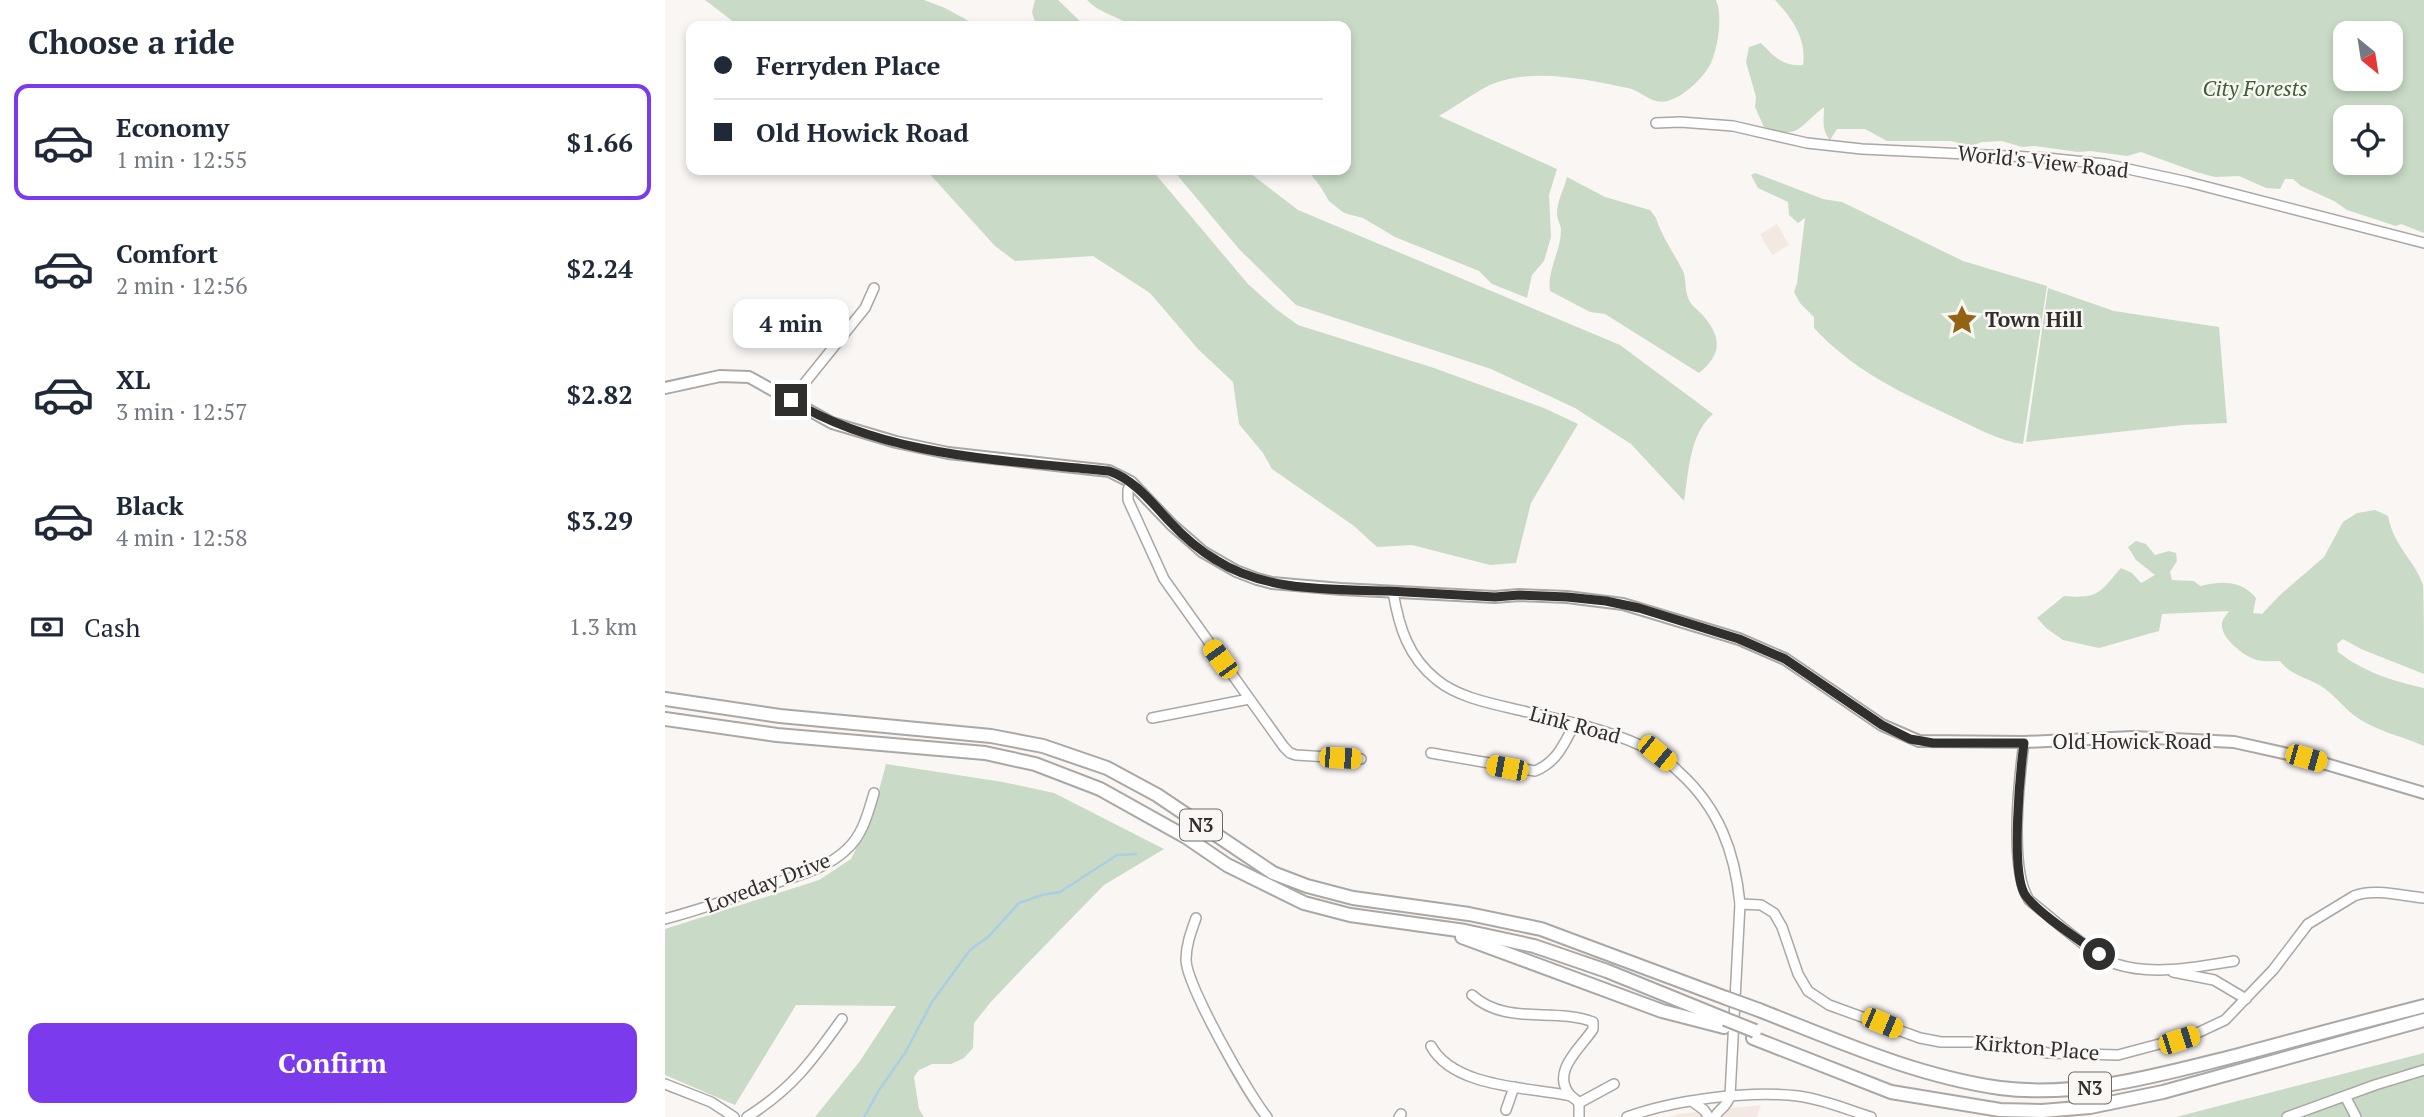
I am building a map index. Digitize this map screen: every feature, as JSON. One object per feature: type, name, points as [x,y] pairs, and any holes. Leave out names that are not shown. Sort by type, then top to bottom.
[{"type":"highway","name":"N3","points":[[665,699],[780,716],[991,736],[1043,746],[1107,768],[1157,794],[1273,873],[1307,886],[1353,898],[1469,914],[1541,929],[1897,1064],[2001,1088],[2092,1088],[2160,1075],[2424,1006]]},
{"type":"highway","name":"N3","points":[[669,719],[777,735],[985,752],[1035,764],[1100,789],[1187,837],[1227,865],[1304,903],[1350,915],[1465,931],[1534,946],[1607,971],[1725,1023],[1896,1089],[1948,1102],[2000,1110],[2042,1111],[2090,1107],[2163,1092],[2424,1020]]},
{"type":"main road","name":"Old Howick Road","points":[[665,388],[720,376],[738,375],[760,381],[832,423],[896,442],[948,453],[1109,471],[1131,482],[1195,545],[1218,562],[1272,583],[1495,597],[1567,597],[1623,604],[1739,639],[1785,659],[1882,725],[1910,739],[1933,743],[2024,743],[2133,737],[2234,743],[2306,758],[2424,793]]},
{"type":"street","name":"World's View Road","points":[[1656,123],[1733,126],[1807,143],[1862,149],[2047,158],[2105,164],[2188,182],[2424,243]]},
{"type":"street","points":[[791,400],[865,308],[874,288]]},
{"type":"street","points":[[1131,482],[1128,500],[1157,565],[1178,600],[1290,753],[1361,759]]},
{"type":"street","name":"Link Road","points":[[1393,592],[1404,639],[1416,658],[1439,682],[1480,701],[1574,723],[1623,738],[1657,753],[1688,780],[1713,810],[1739,880],[1730,1096],[1726,1112]]},
{"type":"street","points":[[1152,718],[1249,699]]},
{"type":"street","points":[[1431,753],[1535,771],[1546,767],[1555,759],[1574,723]]},
{"type":"street","points":[[2024,743],[2018,816],[2018,867],[2023,892],[2038,908],[2117,964],[2214,980],[2246,999]]},
{"type":"street","name":"Loveday Drive","points":[[665,919],[751,892],[830,862],[848,849],[856,838],[864,824],[874,793]]},
{"type":"street","name":"Kirkton Place","points":[[1740,904],[1761,905],[1774,913],[1782,927],[1798,974],[1808,991],[1829,1005],[1899,1031],[1941,1042],[1989,1042],[2048,1053],[2118,1055],[2164,1044],[2211,1028],[2231,1015],[2284,957],[2308,924],[2354,896],[2373,893],[2424,898]]},
{"type":"street","points":[[1196,918],[1188,941],[1186,960],[1193,988],[1267,1117]]},
{"type":"street","points":[[2153,969],[2200,967],[2234,961]]},
{"type":"street","points":[[1472,995],[1491,1008],[1593,1022],[1593,1029],[1571,1057],[1565,1071],[1566,1086],[1571,1096],[1579,1103],[1579,1117]]},
{"type":"street","points":[[747,1117],[794,1082],[842,1018]]},
{"type":"street","points":[[1431,1046],[1445,1064],[1459,1073],[1514,1087],[1571,1096]]},
{"type":"street","points":[[2287,1117],[2424,1070]]},
{"type":"street","points":[[665,1084],[711,1102],[734,1117]]},
{"type":"street","points":[[1579,1103],[1614,1084]]},
{"type":"street","points":[[1506,1110],[1514,1087]]},
{"type":"street","points":[[1627,1117],[1665,1105],[1730,1096],[1801,1096],[1871,1117]]},
{"type":"street","points":[[2345,1096],[2355,1117]]},
{"type":"street","points":[[1692,1101],[1709,1117]]},
{"type":"street","points":[[1715,1117],[1717,1113],[1726,1112]]},
{"type":"shaded area","points":[[1777,224],[1789,245],[1772,255],[1760,234]]},
{"type":"shaded area","points":[[1761,1105],[1757,1117],[1669,1117],[1677,1114]]},
{"type":"green space","points":[[705,0],[924,0],[969,21],[732,21]]},
{"type":"green space","points":[[1035,0],[1058,0],[1080,21],[1035,21],[1032,12]]},
{"type":"green space","points":[[1087,0],[1716,0],[1719,32],[1708,69],[1692,86],[1667,101],[1656,101],[1628,88],[1576,78],[1523,77],[1490,85],[1439,116],[1557,169],[1549,195],[1551,237],[1544,261],[1532,275],[1527,298],[1492,284],[1479,271],[1395,237],[1363,218],[1344,213],[1329,201],[1311,175],[1351,175],[1351,21],[1122,21]]},
{"type":"green space","name":"City Forests","points":[[1775,0],[2424,0],[2424,233],[2347,210],[2293,179],[2285,179],[2280,189],[2266,188],[2239,176],[2215,177],[2141,152],[2127,156],[2035,146],[2022,147],[2002,141],[1982,142],[1971,146],[1951,141],[1887,141],[1865,129],[1837,129],[1830,140],[1824,128],[1824,107],[1792,132],[1764,127],[1755,107],[1756,97],[1746,62],[1749,47],[1761,43],[1780,60],[1803,65],[1803,46],[1792,22]]},
{"type":"green space","points":[[1755,173],[1823,199],[1842,202],[1963,261],[2047,286],[2023,444],[1987,433],[1896,389],[1845,357],[1814,328],[1814,317],[1800,303],[1794,292],[1805,218],[1798,223],[1789,215],[1788,202],[1758,188],[1751,175]]},
{"type":"green space","points":[[931,175],[1156,175],[1248,284],[1298,325],[1434,368],[1544,408],[1578,424],[1531,503],[1516,563],[1490,565],[1412,545],[1377,547],[1354,526],[1272,469],[1263,453],[1239,424],[1233,382],[1198,349],[1150,293],[1093,256],[1015,261],[995,246]]},
{"type":"green space","points":[[1177,175],[1252,175],[1298,210],[1620,345],[1713,414],[1699,432],[1695,443],[1684,501],[1631,444],[1575,408],[1491,369],[1296,305],[1239,249]]},
{"type":"green space","points":[[1567,177],[1605,197],[1650,210],[1656,218],[1683,271],[1690,302],[1715,333],[1715,354],[1699,373],[1605,314],[1590,312],[1550,291],[1550,276],[1561,228],[1557,209]]},
{"type":"green space","points":[[2048,288],[2114,311],[2219,327],[2227,423],[2183,425],[2026,442]]},
{"type":"green space","points":[[2375,510],[2388,516],[2399,545],[2423,585],[2424,674],[2343,639],[2337,644],[2338,652],[2379,675],[2424,688],[2424,746],[2385,732],[2358,718],[2325,689],[2293,673],[2280,661],[2257,660],[2241,651],[2230,642],[2223,631],[2222,622],[2229,611],[2162,614],[2159,631],[2099,648],[2063,640],[2037,618],[2064,596],[2092,595],[2108,583],[2121,568],[2132,573],[2141,583],[2155,575],[2136,560],[2128,547],[2136,541],[2146,544],[2155,555],[2169,551],[2176,553],[2177,561],[2170,572],[2172,580],[2194,581],[2200,586],[2215,583],[2237,585],[2256,598],[2253,613],[2262,614],[2324,557],[2343,522],[2357,513]]},
{"type":"green space","points":[[886,764],[1003,782],[1054,793],[1164,849],[1104,885],[1024,967],[974,1023],[973,1048],[964,1058],[951,1064],[932,1064],[919,1070],[914,1077],[919,1109],[924,1117],[815,1117],[860,1061],[896,1006],[796,1005],[735,1105],[665,1075],[665,929],[819,880],[851,859],[872,817]]},
{"type":"green space","points":[[2424,1053],[2424,1117],[2176,1117]]},
{"type":"waterway","points":[[864,1117],[905,1053],[932,1002],[970,950],[988,937],[1019,903],[1060,892],[1117,855],[1136,854]]},
{"type":"place","name":"Town Hill","points":[[1962,320]]},
{"type":"route","points":[[791,400],[832,423],[896,442],[948,453],[1109,471],[1120,475],[1131,482],[1172,525],[1203,552],[1236,571],[1257,579],[1272,583],[1341,589],[1495,597],[1567,597],[1623,604],[1739,639],[1785,659],[1882,725],[1910,739],[1933,743],[2024,743],[2018,816],[2018,867],[2023,892],[2038,908],[2099,954]]}]
